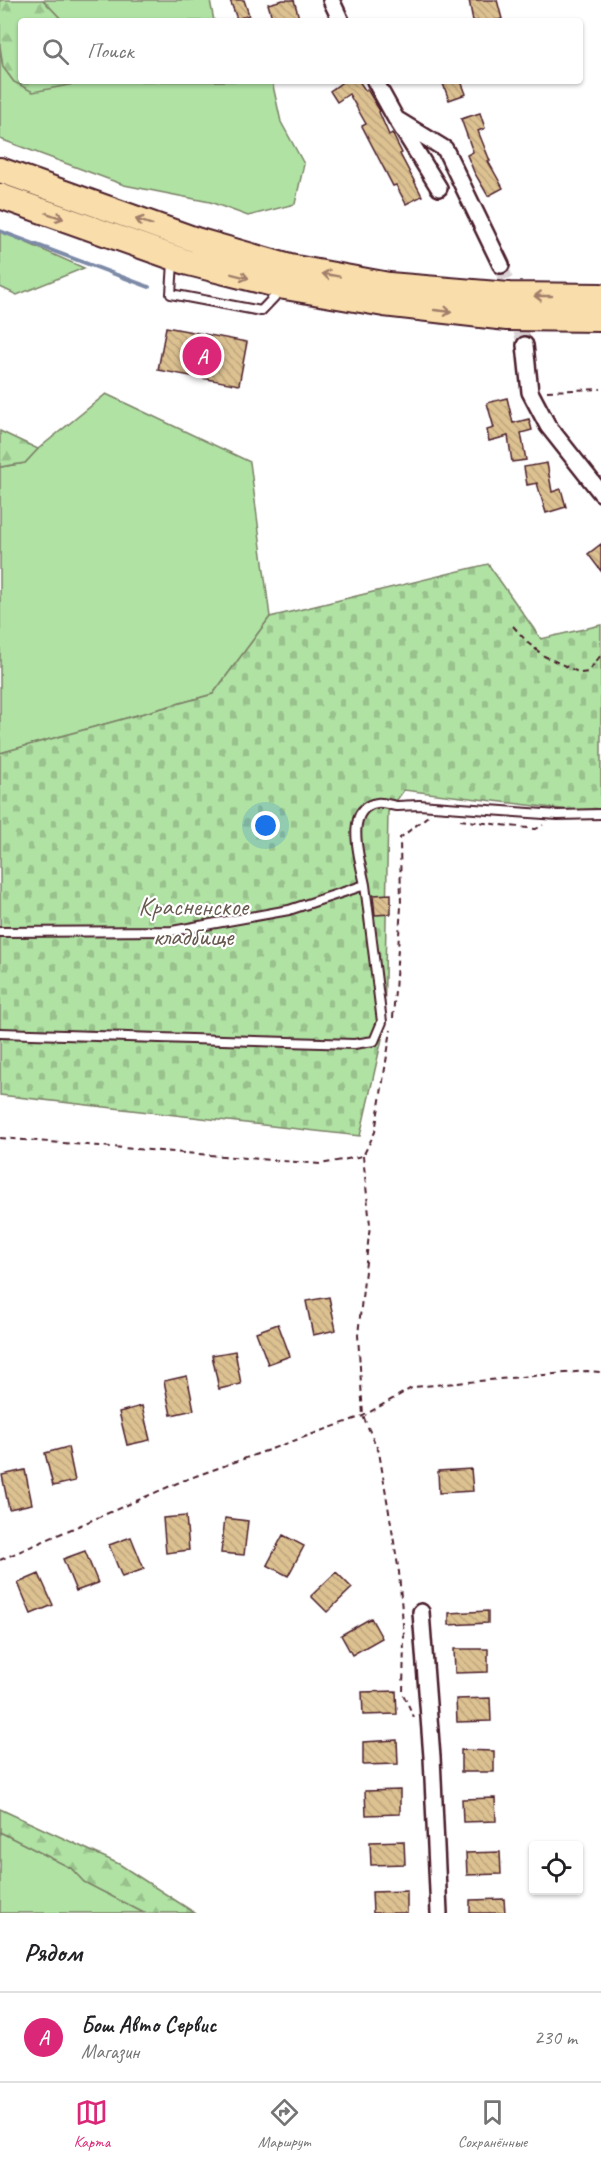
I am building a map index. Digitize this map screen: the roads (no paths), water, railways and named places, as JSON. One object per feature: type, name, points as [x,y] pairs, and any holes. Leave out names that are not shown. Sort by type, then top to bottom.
[{"type":"main road","points":[[0,170],[196,240],[290,267],[389,285],[509,296],[601,296]]},
{"type":"main road","points":[[0,196],[174,258],[285,287],[384,304],[507,318],[601,319]]},
{"type":"street","points":[[331,0],[340,18]]},
{"type":"street","points":[[377,84],[439,188]]},
{"type":"street","points":[[396,119],[445,149],[501,265]]},
{"type":"street","points":[[525,345],[530,392],[548,426],[601,494]]},
{"type":"street","points":[[421,1612],[432,1757],[439,1913]]},
{"type":"lane","points":[[174,258],[171,294],[261,311],[285,287]]},
{"type":"lane","points":[[0,1033],[354,1044],[374,1041],[382,1022],[355,828],[358,817],[364,809],[377,803],[558,815],[601,814]]},
{"type":"lane","points":[[0,932],[172,931],[289,910],[364,885]]},
{"type":"waterway","points":[[0,231],[149,287]]},
{"type":"tunnel","points":[[501,265],[525,345]]},
{"type":"place","name":"Бош Авто Сервис","points":[[202,356]]},
{"type":"park label","name":"Красненское кладбище","points":[[193,921]]}]
